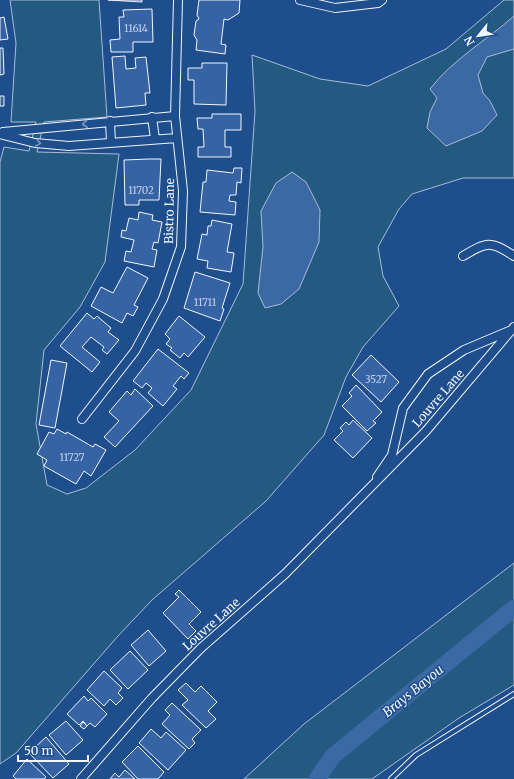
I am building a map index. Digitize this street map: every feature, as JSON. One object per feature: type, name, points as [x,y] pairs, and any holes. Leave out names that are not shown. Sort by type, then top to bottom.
[{"type":"street","name":"Bistro Lane","points":[[82,419],[136,351],[163,299],[181,247],[184,191],[175,116],[178,0]]},
{"type":"street","points":[[300,0],[336,8],[378,3],[382,0]]},
{"type":"street","points":[[0,133],[110,121],[175,116]]},
{"type":"street","points":[[152,117],[155,139]]},
{"type":"street","points":[[110,121],[112,143]]},
{"type":"street","points":[[0,133],[35,143],[62,146],[177,138]]},
{"type":"street","points":[[463,256],[481,245],[498,245],[514,256]]},
{"type":"street","name":"Louvre Lane","points":[[364,496],[392,455],[403,408],[428,374],[464,350],[513,328]]},
{"type":"street","name":"Louvre Lane","points":[[81,779],[152,698],[201,648],[285,574],[364,496],[426,431],[513,328]]},
{"type":"lane","points":[[391,779],[416,755],[514,694]]},
{"type":"shaded area","points":[[10,0],[99,0],[107,117],[44,122],[37,152],[119,154],[105,262],[80,307],[44,350],[36,424],[47,485],[67,494],[86,488],[135,450],[191,390],[243,284],[255,111],[252,55],[320,79],[368,86],[446,49],[504,0],[514,0],[514,178],[463,178],[412,194],[399,209],[378,247],[383,276],[399,306],[363,347],[346,377],[324,435],[266,501],[152,600],[118,636],[16,753],[0,764],[0,162],[4,147],[29,151],[36,122],[11,122],[16,43]]},
{"type":"shaded area","points":[[514,16],[514,49],[487,57],[478,75],[483,93],[490,101],[497,115],[482,131],[446,146],[427,128],[430,112],[437,98],[430,89],[459,59]]},
{"type":"shaded area","points":[[292,172],[306,182],[320,210],[319,242],[299,289],[281,304],[265,308],[258,293],[263,247],[261,211],[276,183]]},
{"type":"shaded area","points":[[514,563],[514,685],[459,718],[372,779],[244,779],[304,724]]},
{"type":"building","points":[[108,0],[142,0],[142,2]]},
{"type":"building","points":[[199,0],[240,0],[239,13],[228,20],[224,19],[221,44],[226,45],[225,54],[196,50],[197,40],[194,35],[196,21],[199,19],[197,15]]},
{"type":"building","points":[[152,9],[153,42],[133,42],[133,52],[111,52],[110,40],[120,39],[119,17],[124,17],[123,10]]},
{"type":"building","points":[[4,17],[8,39],[0,40],[0,18]]},
{"type":"building","points":[[0,48],[3,48],[4,74],[0,75]]},
{"type":"building","points":[[125,56],[126,69],[136,68],[135,58],[146,57],[150,93],[145,93],[146,105],[116,108],[112,57]]},
{"type":"building","points":[[202,63],[227,63],[226,105],[194,104],[194,80],[188,80],[188,68],[202,68]]},
{"type":"building","points":[[0,96],[4,96],[4,106],[0,106]]},
{"type":"building","points":[[212,114],[241,114],[241,130],[225,130],[225,147],[231,147],[231,157],[198,157],[198,147],[204,147],[203,129],[198,129],[197,118],[212,118]]},
{"type":"building","points":[[161,159],[159,200],[139,200],[139,205],[125,205],[124,160]]},
{"type":"building","points":[[234,168],[242,168],[241,183],[237,182],[236,195],[230,195],[229,201],[236,202],[235,215],[200,212],[203,182],[206,182],[207,170],[233,173]]},
{"type":"building","points":[[139,212],[153,215],[152,220],[162,222],[158,243],[154,242],[152,249],[157,250],[154,267],[124,261],[126,251],[131,252],[134,240],[121,237],[122,230],[126,231],[129,218],[138,220]]},
{"type":"building","points":[[212,220],[232,224],[227,252],[234,253],[231,272],[207,268],[208,261],[197,259],[202,234],[207,235],[208,226],[211,226]]},
{"type":"building","points":[[127,267],[148,278],[134,305],[138,307],[133,316],[127,313],[122,323],[91,306],[101,287],[113,293]]},
{"type":"building","points":[[195,272],[230,283],[222,308],[224,309],[220,321],[184,308]]},
{"type":"building","points":[[87,313],[94,319],[97,316],[111,328],[108,332],[119,340],[107,354],[102,350],[104,347],[91,337],[82,347],[100,362],[92,372],[60,346]]},
{"type":"building","points":[[179,316],[205,337],[188,357],[184,353],[180,358],[170,350],[172,348],[166,344],[170,339],[165,334]]},
{"type":"building","points":[[158,349],[189,373],[184,379],[181,376],[173,386],[177,389],[163,406],[148,393],[152,388],[146,383],[142,388],[133,381]]},
{"type":"building","points":[[371,355],[399,382],[381,402],[352,375]]},
{"type":"building","points":[[51,360],[67,363],[55,428],[39,425]]},
{"type":"building","points":[[356,385],[382,412],[373,421],[376,423],[367,431],[342,406],[352,396],[349,393]]},
{"type":"building","points":[[135,389],[153,406],[115,447],[104,437],[119,421],[109,412],[127,391],[131,395]]},
{"type":"building","points":[[353,420],[372,438],[353,458],[334,440],[343,431],[340,428],[346,422],[349,425]]},
{"type":"building","points":[[57,429],[66,434],[67,432],[93,447],[95,444],[106,450],[91,476],[84,471],[76,484],[44,466],[47,460],[37,454],[49,432],[54,434]]},
{"type":"building","points":[[179,590],[201,612],[189,624],[196,631],[188,639],[163,613],[179,597],[175,594]]},
{"type":"building","points":[[148,630],[166,651],[149,666],[131,645]]},
{"type":"building","points":[[130,651],[148,670],[128,689],[110,670]]},
{"type":"building","points":[[104,671],[122,688],[118,693],[123,698],[116,705],[110,699],[104,706],[87,690]]},
{"type":"building","points":[[186,683],[195,692],[201,686],[217,702],[208,711],[216,719],[206,728],[182,705],[188,700],[178,690]]},
{"type":"building","points":[[84,696],[88,701],[91,698],[107,714],[95,727],[90,723],[87,726],[83,721],[79,725],[67,714]]},
{"type":"building","points":[[172,703],[201,730],[192,739],[195,743],[189,749],[162,724],[170,715],[165,710]]},
{"type":"building","points":[[66,721],[83,740],[66,755],[49,735]]},
{"type":"building","points":[[83,722],[87,726],[84,729],[80,726]]},
{"type":"building","points":[[151,729],[161,738],[166,732],[186,750],[168,770],[139,743]]},
{"type":"building","points":[[46,737],[69,764],[53,778],[29,753]]},
{"type":"building","points":[[138,746],[164,772],[158,779],[138,779],[122,762]]},
{"type":"building","points":[[27,759],[46,777],[44,779],[16,779],[13,776]]},
{"type":"building","points":[[125,770],[135,779],[110,779],[115,773],[119,777]]},
{"type":"waterway","name":"Brays Bayou","points":[[317,779],[333,756],[514,608]]}]
